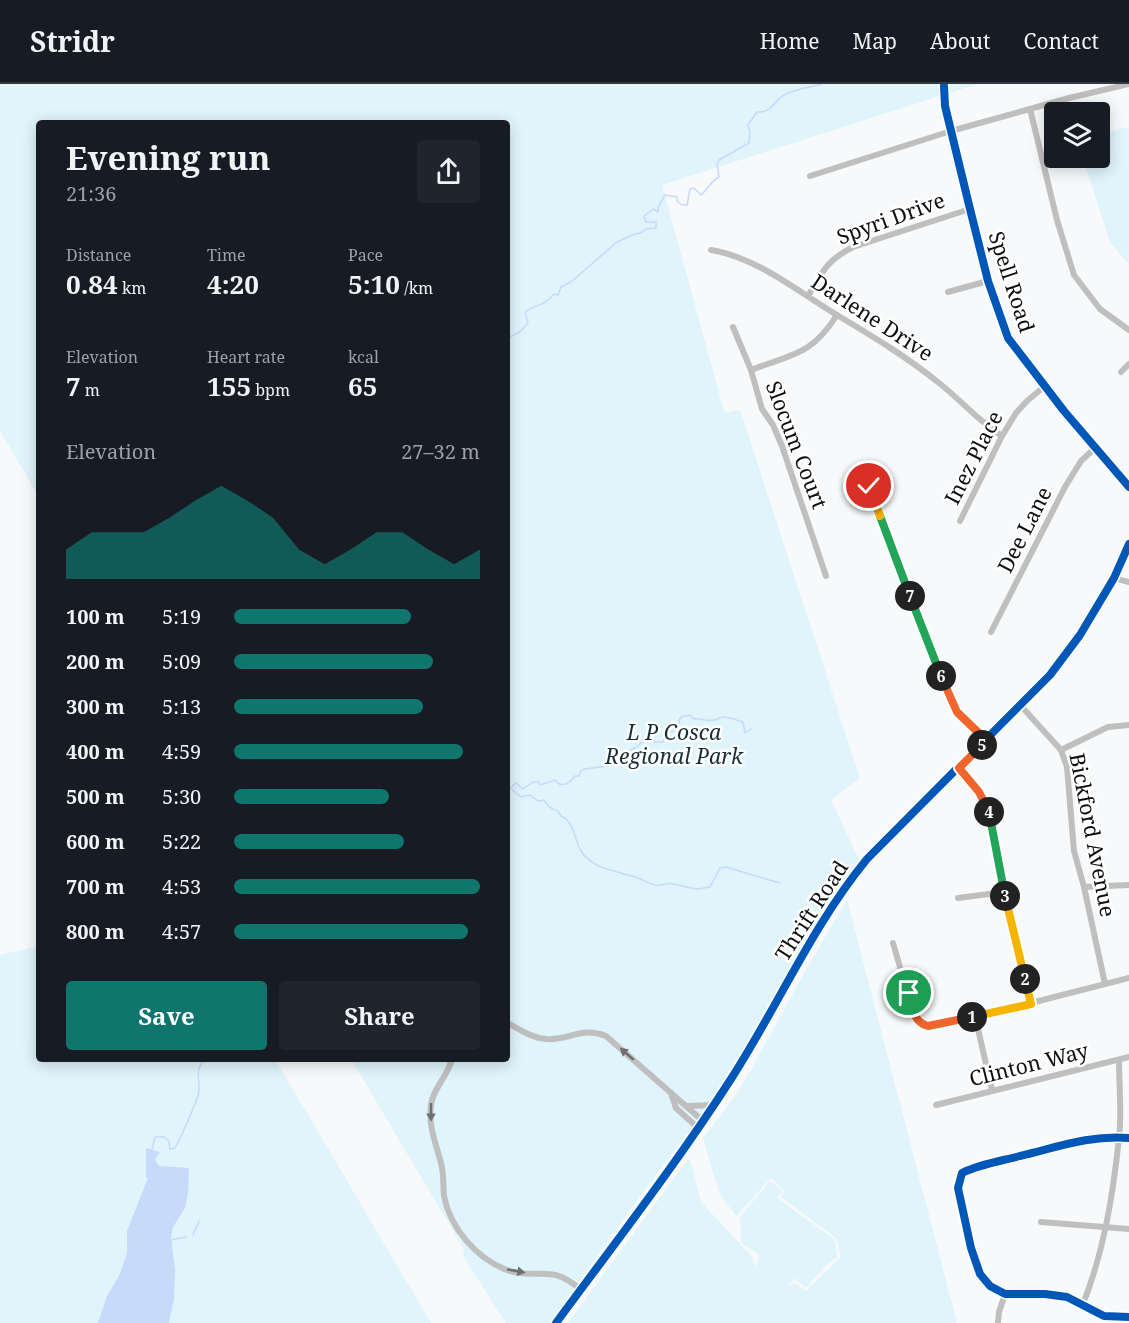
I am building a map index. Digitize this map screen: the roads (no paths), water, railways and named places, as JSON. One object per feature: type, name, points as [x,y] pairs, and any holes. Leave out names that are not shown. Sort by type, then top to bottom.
[{"type":"street","points":[[810,176],[951,131],[1129,84]]},
{"type":"street","name":"Spell Road","points":[[944,86],[945,106],[969,209],[988,280],[1008,338],[1129,487]]},
{"type":"street","points":[[1030,110],[1057,220],[1074,275],[1100,309],[1129,330]]},
{"type":"street","name":"Spyri Drive","points":[[808,296],[828,263],[843,252],[969,209]]},
{"type":"street","name":"Darlene Drive","points":[[711,250],[726,253],[753,264],[863,329],[941,384],[1002,436]]},
{"type":"street","points":[[948,292],[988,280]]},
{"type":"street","points":[[751,370],[806,350],[825,333],[837,315]]},
{"type":"street","name":"Slocum Court","points":[[733,327],[751,370],[762,409],[773,425],[782,446],[826,576]]},
{"type":"street","points":[[1121,372],[1129,364]]},
{"type":"street","name":"Inez Place","points":[[960,521],[1002,436],[1020,407],[1045,386]]},
{"type":"street","name":"Dee Lane","points":[[991,632],[1069,480],[1081,461],[1095,447]]},
{"type":"street","points":[[869,486],[950,700],[963,721],[986,740]]},
{"type":"street","name":"Thrift Road","points":[[556,1323],[714,1105],[753,1043],[823,919],[846,885],[867,859],[1021,706],[1065,657],[1114,578],[1129,544]]},
{"type":"street","points":[[1114,578],[1129,582]]},
{"type":"street","name":"Bickford Avenue","points":[[1021,706],[1061,750],[1068,775],[1074,852],[1105,984]]},
{"type":"street","points":[[1061,750],[1108,727],[1129,725]]},
{"type":"street","points":[[959,768],[979,792],[990,812],[1004,892],[1031,1004]]},
{"type":"street","points":[[1084,887],[1129,885]]},
{"type":"street","points":[[958,898],[1004,892]]},
{"type":"street","points":[[893,943],[913,1010],[920,1022],[928,1026],[1031,1004],[1129,978]]},
{"type":"street","points":[[975,1016],[992,1090]]},
{"type":"street","points":[[510,1025],[530,1036],[543,1039],[555,1040],[583,1032],[599,1034],[610,1039],[703,1121]]},
{"type":"street","name":"Clinton Way","points":[[936,1105],[1129,1057]]},
{"type":"street","points":[[1083,1304],[1107,1228],[1119,1137],[1119,1060]]},
{"type":"street","points":[[451,1062],[432,1099],[430,1108],[432,1134],[442,1165],[444,1194],[456,1225],[466,1242],[503,1269],[514,1272],[561,1275],[581,1290]]},
{"type":"street","points":[[671,1092],[676,1108],[698,1128]]},
{"type":"street","points":[[686,1106],[714,1105]]},
{"type":"street","points":[[1129,1138],[1086,1139],[983,1165],[962,1173],[959,1182],[964,1219],[977,1267],[985,1281],[1005,1294],[1067,1297],[1104,1316],[1129,1317]]},
{"type":"street","points":[[1041,1222],[1129,1228]]},
{"type":"street","points":[[998,1323],[1005,1294]]},
{"type":"water","points":[[146,1148],[160,1152],[155,1160],[159,1166],[189,1168],[185,1208],[173,1227],[171,1238],[175,1270],[174,1298],[169,1323],[98,1323],[107,1296],[119,1276],[127,1253],[127,1231],[148,1178],[146,1177]]},
{"type":"waterway","points":[[510,336],[519,332],[528,323],[525,312],[543,303],[554,294],[558,295],[561,287],[571,282],[617,242],[646,229],[656,228],[656,222],[646,222],[644,216],[653,209],[658,212],[658,207],[665,195],[677,197],[677,201],[682,205],[687,205],[690,189],[694,188],[701,195],[719,177],[717,164],[719,160],[749,143],[748,125],[757,112],[767,110],[788,93],[822,84]]},
{"type":"waterway","points":[[510,788],[516,783],[523,789],[533,782],[539,782],[540,785],[555,780],[559,784],[564,784],[570,782],[575,776],[579,776],[584,769],[617,765],[621,755],[637,747],[646,738],[655,742],[663,742],[667,732],[678,730],[681,717],[690,715],[694,719],[709,721],[727,717],[743,722],[745,733],[751,729]]},
{"type":"waterway","points":[[510,788],[521,797],[530,795],[538,801],[544,800],[549,807],[558,811],[569,822],[579,847],[586,857],[607,869],[655,885],[672,884],[695,889],[710,887],[720,868],[726,867],[780,883]]},
{"type":"waterway","points":[[152,1149],[155,1137],[164,1137],[169,1141],[170,1149],[175,1148],[198,1096],[198,1072],[202,1062]]},
{"type":"waterway","points":[[193,1235],[199,1221]]},
{"type":"waterway","points":[[171,1240],[186,1237]]},
{"type":"park label","name":"L P Cosca Regional Park","points":[[674,745]]}]
